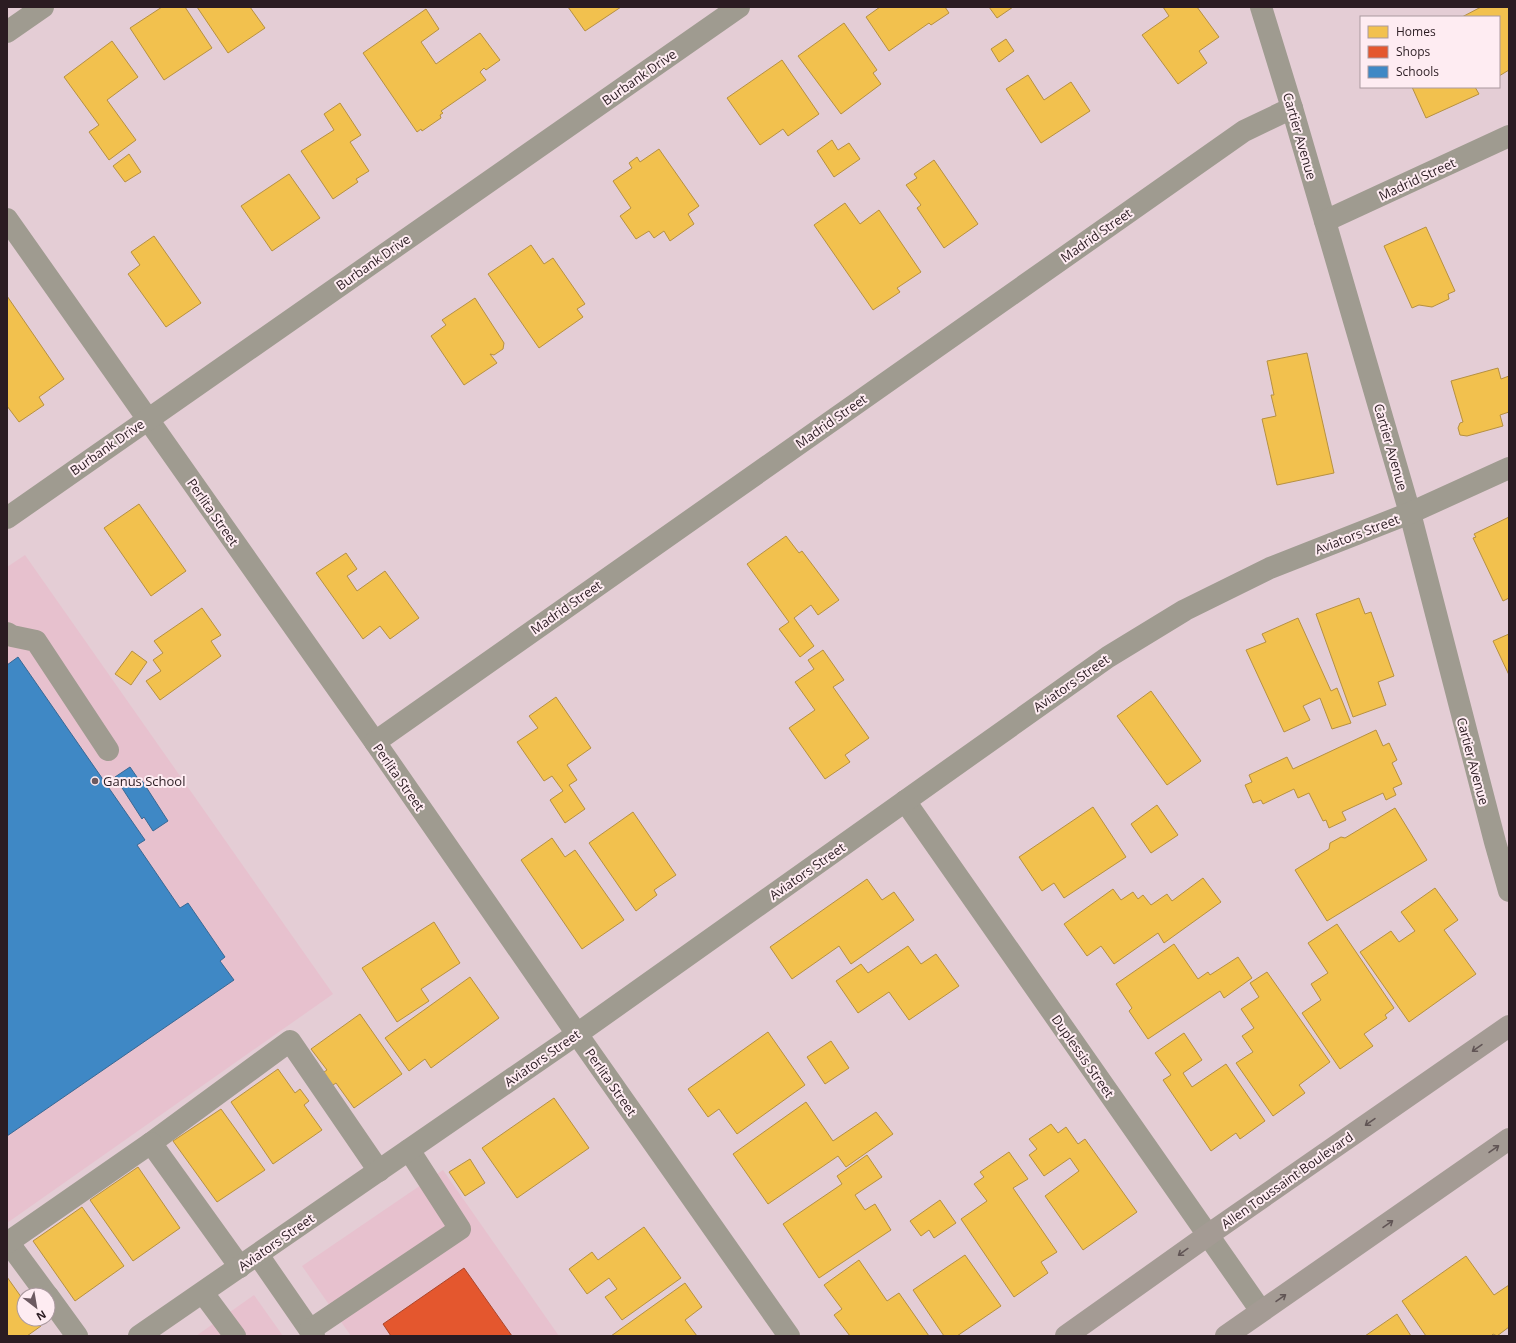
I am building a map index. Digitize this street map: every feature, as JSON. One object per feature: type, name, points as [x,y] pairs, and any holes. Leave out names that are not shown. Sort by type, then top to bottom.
[{"type":"main road","name":"Allen Toussaint Boulevard","points":[[1066,1336],[1208,1234],[1509,1026]]},
{"type":"main road","points":[[1226,1336],[1509,1139]]},
{"type":"street","points":[[7,32],[43,7]]},
{"type":"street","name":"Burbank Drive","points":[[7,518],[739,7]]},
{"type":"street","name":"Cartier Avenue","points":[[1261,7],[1292,108],[1410,514],[1509,891]]},
{"type":"street","name":"Madrid Street","points":[[375,742],[1244,131],[1292,108]]},
{"type":"street","name":"Madrid Street","points":[[1325,222],[1509,136]]},
{"type":"street","name":"Perlita Street","points":[[7,219],[375,742],[577,1034],[789,1336]]},
{"type":"street","name":"Aviators Street","points":[[139,1336],[577,1034],[1108,657],[1185,610],[1270,568],[1410,514],[1509,468]]},
{"type":"street","points":[[7,633],[12,636],[36,641],[108,750]]},
{"type":"street","name":"Duplessis Street","points":[[905,801],[1261,1311]]},
{"type":"street","points":[[41,1287],[8,1243],[151,1143],[290,1041],[379,1171]]},
{"type":"street","points":[[151,1143],[240,1267]]},
{"type":"street","points":[[258,1255],[312,1333],[460,1229],[409,1150]]},
{"type":"street","points":[[203,1292],[235,1336]]},
{"type":"street","points":[[56,1307],[77,1336]]},
{"type":"shaded area","name":"Ganus School","points":[[25,555],[333,994],[7,1223],[7,567]]},
{"type":"shaded area","points":[[443,1170],[559,1336],[351,1336],[302,1266]]},
{"type":"shaded area","points":[[254,1295],[283,1336],[196,1336]]},
{"type":"building: Homes","points":[[162,7],[185,7],[212,48],[164,80],[130,28]]},
{"type":"building: Homes","points":[[197,7],[250,7],[265,28],[228,53]]},
{"type":"building: Homes","points":[[568,7],[621,7],[585,31]]},
{"type":"building: Homes","points":[[880,7],[945,7],[949,13],[931,25],[929,23],[889,51],[866,17]]},
{"type":"building: Homes","points":[[989,7],[1013,7],[997,18]]},
{"type":"building: Homes","points":[[1163,7],[1197,7],[1219,37],[1199,51],[1207,63],[1178,84],[1142,35],[1169,16]]},
{"type":"building: Homes","points":[[1481,7],[1509,7],[1509,70],[1500,75],[1500,16],[1464,16]]},
{"type":"building: Homes","points":[[426,9],[439,29],[421,42],[436,64],[480,33],[500,60],[486,70],[484,68],[480,72],[486,80],[441,111],[443,113],[440,115],[441,118],[422,131],[421,129],[417,132],[363,53]]},
{"type":"building: Homes","points":[[844,23],[877,70],[873,73],[881,84],[841,114],[798,56]]},
{"type":"building: Homes","points":[[1006,39],[1014,51],[999,62],[991,49]]},
{"type":"building: Homes","points":[[112,41],[138,77],[107,100],[136,140],[109,160],[89,132],[99,125],[64,77]]},
{"type":"building: Homes","points":[[782,60],[819,114],[788,136],[783,129],[760,145],[727,98]]},
{"type":"building: Homes","points":[[1028,75],[1044,100],[1071,82],[1090,111],[1041,143],[1006,89]]},
{"type":"building: Homes","points":[[1412,88],[1476,88],[1479,94],[1426,118]]},
{"type":"building: Homes","points":[[340,103],[361,135],[350,142],[369,171],[356,179],[358,182],[333,199],[301,151],[334,130],[324,114]]},
{"type":"building: Homes","points":[[832,140],[838,150],[849,143],[860,159],[834,177],[817,151]]},
{"type":"building: Homes","points":[[659,149],[699,206],[688,214],[694,224],[670,241],[664,231],[654,238],[649,231],[636,239],[620,216],[631,208],[613,181],[632,168],[629,163],[637,157],[640,162]]},
{"type":"building: Homes","points":[[129,154],[141,172],[125,182],[113,166]]},
{"type":"building: Homes","points":[[934,160],[978,224],[944,248],[917,208],[921,205],[906,185],[917,178],[914,174]]},
{"type":"building: Homes","points":[[289,174],[320,218],[272,251],[241,206]]},
{"type":"building: Homes","points":[[845,203],[860,224],[879,210],[921,272],[897,288],[900,292],[873,310],[814,225]]},
{"type":"building: Homes","points":[[1426,227],[1455,291],[1448,294],[1449,299],[1432,307],[1419,305],[1412,308],[1384,246]]},
{"type":"building: Homes","points":[[154,236],[201,303],[166,327],[128,274],[140,265],[131,252]]},
{"type":"building: Homes","points":[[531,245],[544,264],[553,258],[585,304],[577,309],[583,317],[539,348],[488,274]]},
{"type":"building: Homes","points":[[7,296],[64,379],[39,397],[44,405],[19,422],[7,406]]},
{"type":"building: Homes","points":[[475,298],[504,343],[503,349],[494,355],[490,354],[497,363],[464,385],[431,336],[446,325],[442,320]]},
{"type":"building: Homes","points":[[1307,353],[1334,473],[1277,485],[1262,419],[1276,416],[1271,395],[1274,395],[1267,361]]},
{"type":"building: Homes","points":[[1498,368],[1501,379],[1509,376],[1509,412],[1500,415],[1503,426],[1467,436],[1460,435],[1458,428],[1460,423],[1463,422],[1451,381]]},
{"type":"building: Homes","points":[[139,504],[186,571],[151,596],[104,528]]},
{"type":"building: Homes","points":[[1509,517],[1509,598],[1503,601],[1473,538],[1476,537],[1474,534]]},
{"type":"building: Homes","points":[[786,536],[799,553],[802,551],[839,600],[818,615],[811,605],[794,618],[814,646],[800,657],[779,629],[789,622],[747,564]]},
{"type":"building: Homes","points":[[346,553],[357,569],[347,576],[357,591],[385,571],[419,618],[390,639],[380,626],[363,639],[316,573]]},
{"type":"building: Homes","points":[[1359,598],[1365,614],[1371,612],[1394,676],[1378,682],[1386,705],[1353,717],[1316,614]]},
{"type":"building: Homes","points":[[202,608],[221,635],[211,641],[221,656],[160,700],[146,681],[161,671],[153,660],[163,653],[154,641]]},
{"type":"building: Homes","points":[[1298,618],[1331,691],[1337,688],[1351,723],[1332,729],[1320,698],[1303,706],[1310,720],[1284,732],[1246,650],[1266,642],[1262,634]]},
{"type":"building: Homes","points":[[1509,634],[1509,675],[1493,641]]},
{"type":"building: Homes","points":[[823,650],[844,680],[833,687],[869,738],[845,755],[850,762],[825,779],[789,728],[815,710],[795,682],[814,669],[808,660]]},
{"type":"building: Homes","points":[[132,651],[147,662],[131,685],[115,674]]},
{"type":"building: Homes","points":[[1151,691],[1201,761],[1167,785],[1117,716]]},
{"type":"building: Homes","points":[[556,697],[591,748],[567,765],[577,780],[569,785],[585,809],[565,823],[550,800],[563,791],[552,776],[544,781],[517,742],[538,728],[529,716]]},
{"type":"building: Homes","points":[[1376,730],[1383,746],[1389,743],[1397,760],[1392,763],[1402,784],[1393,788],[1396,795],[1386,800],[1383,793],[1342,812],[1346,820],[1329,828],[1326,820],[1323,821],[1309,793],[1298,798],[1294,789],[1263,804],[1261,800],[1253,803],[1245,785],[1252,782],[1249,775],[1287,757],[1293,769]]},
{"type":"building: Homes","points":[[1157,805],[1178,835],[1151,853],[1131,824]]},
{"type":"building: Homes","points":[[1093,807],[1126,857],[1064,898],[1054,883],[1042,891],[1019,857]]},
{"type":"building: Homes","points":[[1395,808],[1427,860],[1327,921],[1295,870],[1329,849],[1330,843],[1341,837],[1345,838]]},
{"type":"building: Homes","points":[[633,812],[676,875],[654,890],[657,895],[636,911],[589,843]]},
{"type":"building: Homes","points":[[552,838],[565,857],[575,850],[624,920],[582,949],[521,860]]},
{"type":"building: Homes","points":[[1203,878],[1221,902],[1164,943],[1158,933],[1114,964],[1101,946],[1087,956],[1064,924],[1113,889],[1121,900],[1133,892],[1138,899],[1143,895],[1151,905],[1167,894],[1172,901]]},
{"type":"building: Homes","points":[[867,879],[882,900],[894,892],[914,920],[851,964],[839,946],[792,979],[770,947]]},
{"type":"building: Homes","points":[[1435,888],[1458,920],[1444,930],[1476,974],[1409,1022],[1360,952],[1391,931],[1399,942],[1415,931],[1401,912]]},
{"type":"building: Homes","points":[[434,922],[460,963],[421,989],[429,1001],[397,1022],[362,968]]},
{"type":"building: Homes","points":[[1337,924],[1394,1008],[1385,1015],[1387,1018],[1364,1034],[1373,1046],[1340,1069],[1302,1013],[1321,1000],[1311,984],[1328,973],[1308,943]]},
{"type":"building: Homes","points":[[1174,944],[1198,979],[1208,972],[1210,975],[1238,957],[1252,978],[1224,998],[1220,991],[1148,1039],[1129,1011],[1132,1008],[1116,984]]},
{"type":"building: Homes","points":[[908,946],[921,964],[936,954],[959,986],[909,1020],[889,992],[858,1013],[836,981],[861,964],[868,973]]},
{"type":"building: Homes","points":[[1267,972],[1330,1062],[1299,1085],[1305,1093],[1273,1116],[1236,1063],[1253,1052],[1242,1036],[1254,1028],[1241,1009],[1259,997],[1250,983]]},
{"type":"building: Homes","points":[[470,977],[499,1018],[431,1068],[425,1059],[409,1071],[385,1038]]},
{"type":"building: Homes","points":[[360,1014],[402,1074],[354,1108],[336,1083],[330,1087],[321,1074],[327,1070],[311,1049]]},
{"type":"building: Homes","points":[[768,1032],[805,1085],[737,1134],[719,1109],[708,1117],[688,1089]]},
{"type":"building: Homes","points":[[1184,1033],[1202,1060],[1183,1073],[1192,1087],[1226,1064],[1265,1121],[1240,1139],[1236,1133],[1211,1151],[1163,1080],[1171,1075],[1155,1053]]},
{"type":"building: Homes","points":[[831,1041],[849,1068],[825,1084],[807,1057]]},
{"type":"building: Homes","points":[[278,1069],[295,1093],[300,1089],[309,1101],[304,1105],[322,1130],[273,1164],[231,1102]]},
{"type":"building: Homes","points":[[554,1098],[589,1148],[517,1198],[482,1148]]},
{"type":"building: Homes","points":[[806,1102],[833,1141],[876,1112],[893,1134],[846,1167],[838,1156],[768,1204],[733,1154]]},
{"type":"building: Homes","points":[[221,1109],[265,1170],[217,1202],[173,1141]]},
{"type":"building: Homes","points":[[1051,1124],[1058,1133],[1066,1127],[1078,1144],[1085,1139],[1137,1212],[1083,1250],[1045,1196],[1079,1171],[1070,1158],[1044,1176],[1029,1155],[1037,1149],[1029,1139]]},
{"type":"building: Homes","points":[[1009,1152],[1028,1179],[1013,1188],[1057,1252],[1041,1262],[1048,1273],[1014,1297],[961,1219],[987,1201],[974,1184],[984,1177],[980,1172]]},
{"type":"building: Homes","points":[[867,1155],[882,1177],[855,1195],[865,1210],[875,1204],[891,1230],[819,1278],[783,1224],[842,1184],[837,1176]]},
{"type":"building: Homes","points":[[470,1159],[485,1183],[465,1196],[449,1172]]},
{"type":"building: Homes","points":[[138,1167],[180,1228],[133,1261],[90,1200]]},
{"type":"building: Homes","points":[[940,1200],[956,1223],[934,1238],[929,1230],[921,1236],[910,1221]]},
{"type":"building: Homes","points":[[82,1207],[124,1266],[75,1301],[33,1241]]},
{"type":"building: Homes","points":[[644,1227],[681,1278],[622,1320],[605,1297],[617,1289],[609,1278],[587,1294],[569,1269],[592,1252],[598,1260]]},
{"type":"building: Homes","points":[[965,1255],[1001,1306],[957,1336],[944,1336],[913,1290]]},
{"type":"building: Homes","points":[[1466,1256],[1494,1295],[1509,1285],[1509,1327],[1497,1336],[1493,1334],[1491,1336],[1426,1336],[1402,1301]]},
{"type":"building: Homes","points":[[859,1260],[887,1301],[899,1293],[929,1336],[850,1336],[834,1315],[842,1309],[824,1285]]},
{"type":"building: Homes","points":[[7,1277],[16,1290],[16,1327],[40,1327],[27,1336],[7,1336]]},
{"type":"building: Homes","points":[[685,1283],[702,1307],[685,1320],[697,1336],[611,1336]]},
{"type":"building: Homes","points":[[1397,1314],[1411,1336],[1365,1336]]},
{"type":"building: Shops","points":[[464,1268],[512,1336],[391,1336],[383,1324]]},
{"type":"building: Schools","points":[[18,657],[145,840],[137,845],[180,908],[188,903],[225,957],[220,961],[234,980],[7,1136],[7,665]]},
{"type":"building: Schools","points":[[130,767],[139,780],[141,779],[168,821],[153,831],[144,817],[142,819],[115,777]]},
{"type":"place","name":"Ganus School","points":[[95,781]]}]
